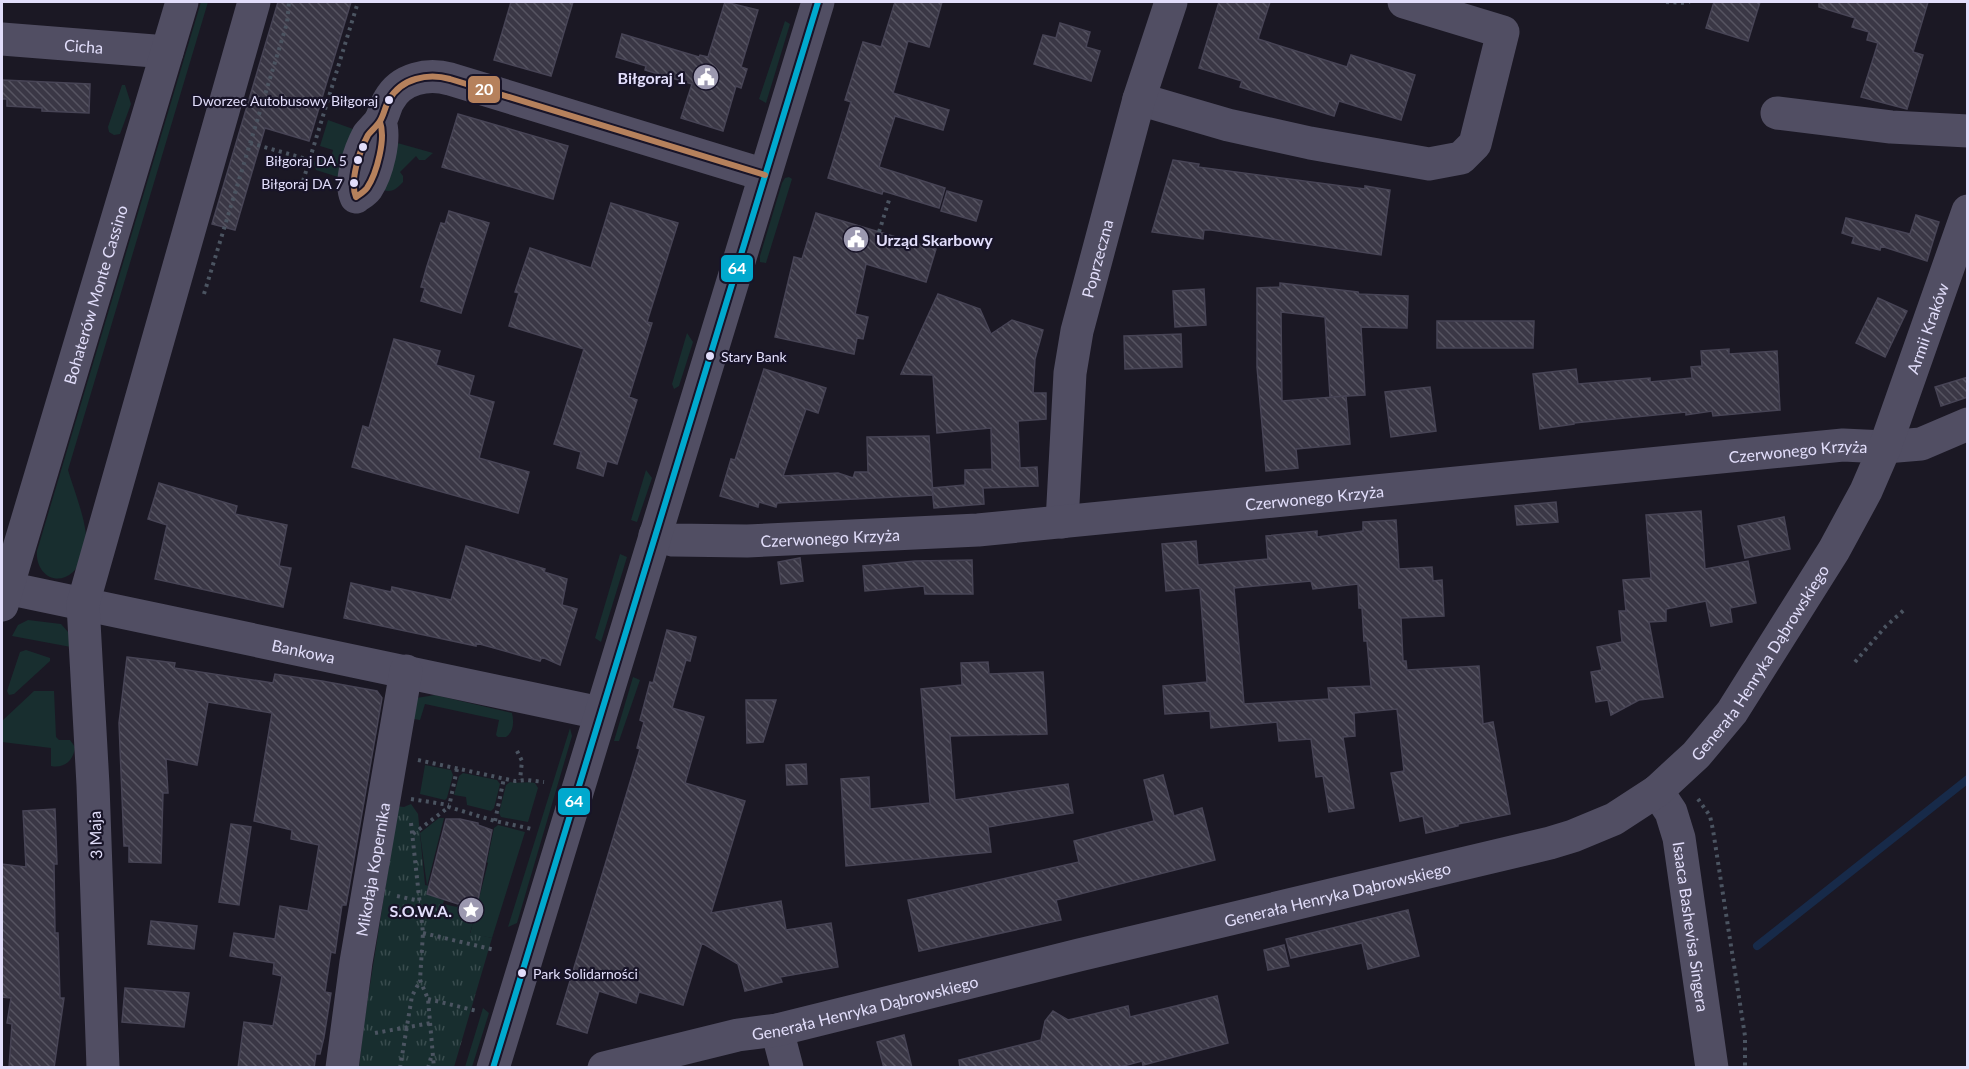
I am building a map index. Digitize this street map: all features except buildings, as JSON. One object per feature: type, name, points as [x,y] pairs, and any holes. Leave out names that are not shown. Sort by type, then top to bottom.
[{"type":"street","name":"Bohaterów Monte Cassino","points":[[4,597],[182,2]]},
{"type":"street","name":"3 Maja","points":[[103,1068],[93,785],[83,604],[254,2]]},
{"type":"street","points":[[493,1068],[818,2]]},
{"type":"street","name":"Poprzeczna","points":[[1062,522],[1072,354],[1086,292],[1139,99],[1171,2]]},
{"type":"street","points":[[1139,99],[1228,126],[1310,143],[1429,164],[1461,158],[1475,144],[1503,33],[1404,2]]},
{"type":"street","name":"Cicha","points":[[2,39],[167,52]]},
{"type":"street","points":[[380,122],[387,103],[399,88],[420,77],[442,77],[765,175]]},
{"type":"street","points":[[1777,113],[1891,127],[1968,131]]},
{"type":"street","name":"Armii Kraków","points":[[1885,447],[1968,211]]},
{"type":"street","name":"Czerwonego Krzyża","points":[[655,535],[673,540],[747,541],[978,530],[1843,445],[1885,447],[1928,442],[1968,424]]},
{"type":"street","name":"Generała Henryka Dąbrowskiego","points":[[604,1068],[738,1035],[777,1030],[1573,836],[1614,819],[1658,791],[1696,755],[1732,712],[1834,550],[1866,491],[1885,447]]},
{"type":"street","name":"Bankowa","points":[[4,597],[83,604],[600,713]]},
{"type":"street","name":"Mikołaja Kopernika","points":[[343,1053],[406,671]]},
{"type":"street","name":"Isaaca Bashevisa Singera","points":[[1658,791],[1671,812],[1678,838],[1712,1068]]},
{"type":"street","points":[[777,1030],[787,1068]]},
{"type":"path","points":[[220,244],[287,23],[289,2]]},
{"type":"path","points":[[303,182],[358,2]]},
{"type":"path","points":[[1666,2],[1689,2]]},
{"type":"path","points":[[250,143],[310,160]]},
{"type":"path","points":[[879,232],[889,200]]},
{"type":"path","points":[[1855,662],[1886,626],[1905,609]]},
{"type":"path","points":[[517,751],[522,761],[520,780]]},
{"type":"path","points":[[391,755],[515,781],[544,782]]},
{"type":"path","points":[[413,834],[449,806],[457,769]]},
{"type":"path","points":[[495,821],[504,778]]},
{"type":"path","points":[[1694,795],[1710,816],[1713,830],[1744,1036],[1745,1068]]},
{"type":"path","points":[[408,805],[407,798],[449,806],[495,821],[532,829]]},
{"type":"path","points":[[400,1068],[412,996],[420,980],[423,933],[410,815]]},
{"type":"path","points":[[423,933],[495,950]]},
{"type":"path","points":[[420,980],[428,999],[434,1068]]},
{"type":"path","points":[[428,999],[477,1011]]},
{"type":"path","points":[[343,1053],[406,1027],[431,1023]]},
{"type":"path","points":[[428,1068],[433,1050]]},
{"type":"green space","points":[[201,2],[208,2],[68,470],[84,522],[86,538],[84,551],[73,572],[66,577],[53,578],[39,565],[37,551]]},
{"type":"green space","points":[[785,21],[790,24],[766,103],[759,99]]},
{"type":"green space","points":[[122,85],[125,85],[131,104],[120,134],[114,135],[109,132],[108,127]]},
{"type":"green space","points":[[328,120],[353,129],[338,177],[316,170],[314,164],[316,157],[330,161],[333,150],[320,146]]},
{"type":"green space","points":[[394,142],[433,153],[425,160],[419,160],[416,156],[400,172],[403,182],[394,190],[386,191],[383,190]]},
{"type":"green space","points":[[785,178],[792,179],[766,263],[760,262],[782,183]]},
{"type":"green space","points":[[687,333],[693,342],[679,386],[674,389],[672,384]]},
{"type":"green space","points":[[646,470],[652,478],[637,522],[631,520]]},
{"type":"green space","points":[[620,554],[627,557],[601,642],[595,638]]},
{"type":"green space","points":[[28,620],[61,624],[69,633],[71,647],[12,636],[18,625]]},
{"type":"green space","points":[[26,650],[50,658],[50,661],[14,694],[9,695],[7,691],[20,652]]},
{"type":"green space","points":[[633,677],[640,680],[619,741],[614,741]]},
{"type":"green space","points":[[34,691],[54,691],[56,737],[59,740],[70,740],[75,747],[73,756],[64,765],[51,766],[51,748],[2,742],[2,721]]},
{"type":"green space","points":[[435,695],[512,713],[512,729],[506,737],[498,737],[496,735],[499,720],[425,704],[420,720],[414,719],[410,699]]},
{"type":"green space","points":[[570,728],[572,736],[517,923],[508,927]]},
{"type":"green space","points":[[425,765],[451,770],[453,775],[445,800],[420,794]]},
{"type":"green space","points":[[463,773],[497,780],[500,784],[494,808],[491,811],[467,805],[466,797],[454,795],[459,776]]},
{"type":"green space","points":[[510,782],[535,783],[538,788],[528,822],[501,817],[499,813],[506,785]]},
{"type":"green space","name":"Park Solidarności","points":[[411,804],[418,814],[425,885],[429,886],[427,894],[444,900],[443,904],[457,907],[459,903],[464,903],[478,906],[470,933],[492,938],[454,1067],[359,1067],[397,814],[394,806],[404,807]]},
{"type":"green space","points":[[439,818],[444,818],[427,886],[420,833]]},
{"type":"green space","points":[[498,825],[525,832],[492,938],[470,934],[488,863],[494,828]]},
{"type":"green space","points":[[483,1008],[489,1013],[472,1067],[465,1067]]},
{"type":"waterway","points":[[1757,946],[1968,779]]},
{"type":"transit line","name":"64","points":[[493,1068],[818,2]]},
{"type":"transit line","name":"20","points":[[380,122],[382,137],[377,165],[371,182],[356,197],[355,174],[368,135],[380,121],[394,93],[408,82],[424,77],[450,79],[765,175]]},
{"type":"place","name":"Biłgoraj 1","points":[[706,77]]},
{"type":"place","name":"Dworzec Autobusowy Biłgoraj","points":[[389,100]]},
{"type":"place","name":"Biłgoraj DA 5","points":[[358,160]]},
{"type":"place","name":"Biłgoraj DA 7","points":[[354,183]]},
{"type":"place","name":"Urząd Skarbowy","points":[[856,239]]},
{"type":"place","name":"Stary Bank","points":[[710,356]]},
{"type":"place","name":"S.O.W.A.","points":[[471,910]]},
{"type":"place","name":"Park Solidarności","points":[[522,973]]}]
